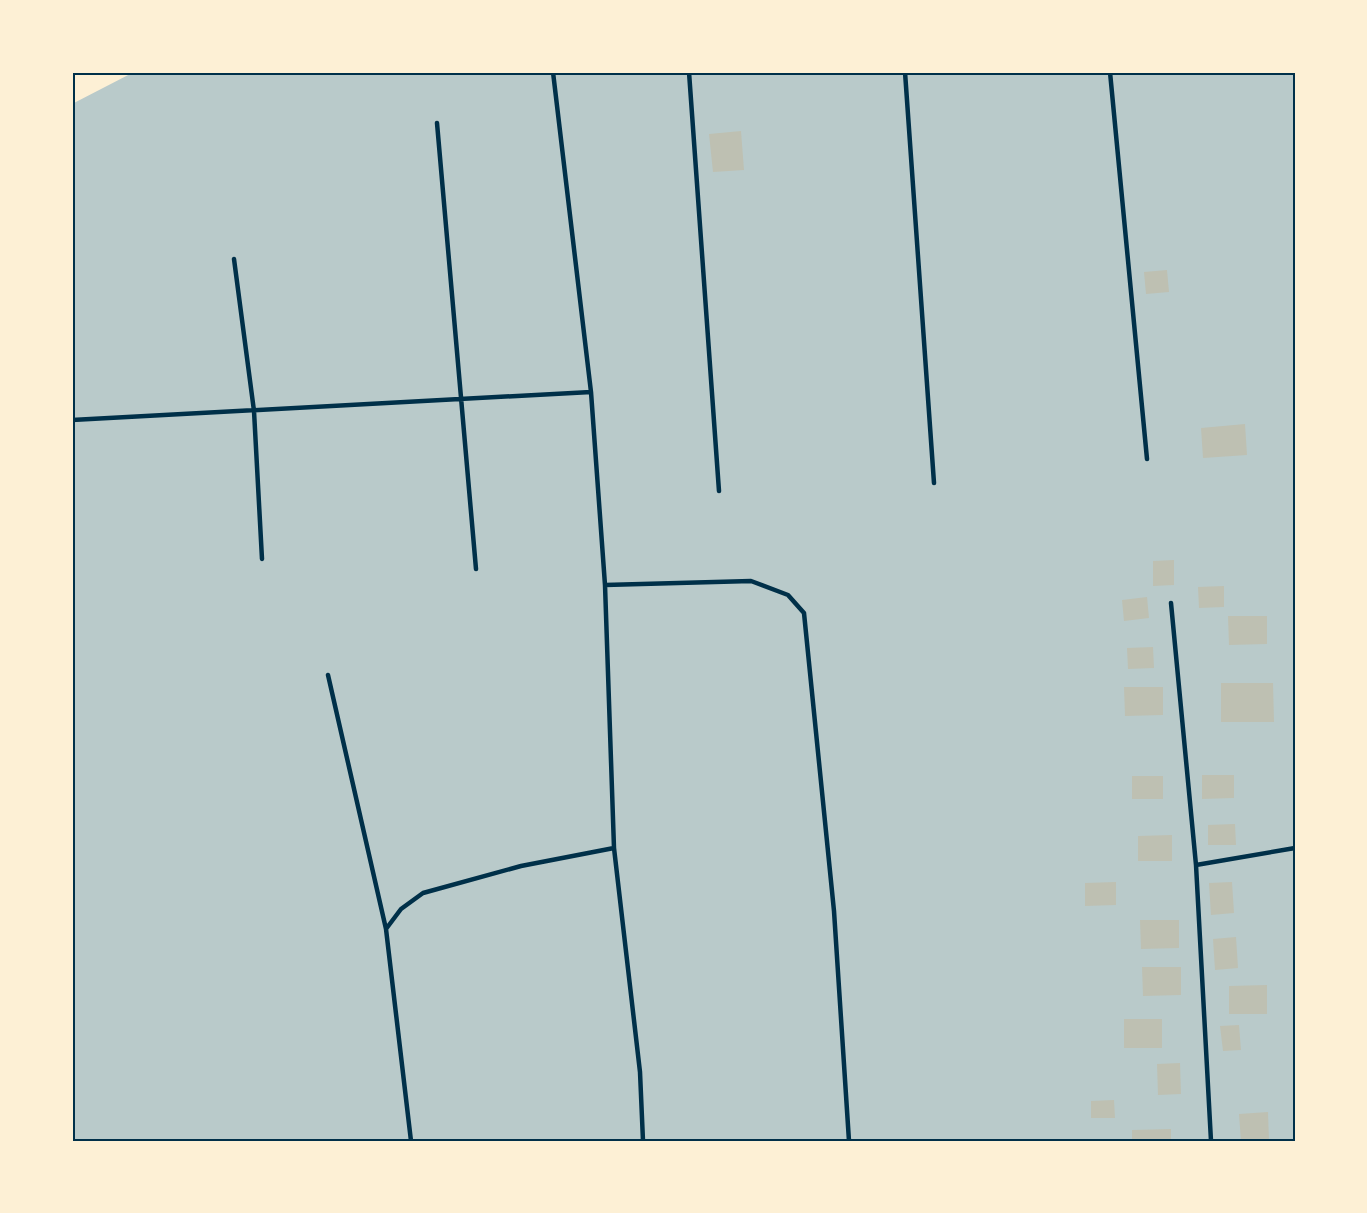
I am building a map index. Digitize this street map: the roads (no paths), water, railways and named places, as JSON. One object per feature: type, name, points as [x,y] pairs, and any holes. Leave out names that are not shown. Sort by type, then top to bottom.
[{"type":"lane","points":[[553,72],[591,392],[605,585],[614,848],[639,1072],[643,1141]]},
{"type":"lane","points":[[689,72],[719,491]]},
{"type":"lane","points":[[904,72],[934,483]]},
{"type":"lane","points":[[1110,72],[1147,459]]},
{"type":"lane","points":[[437,123],[476,569]]},
{"type":"lane","points":[[234,260],[254,411],[262,559]]},
{"type":"lane","points":[[72,420],[591,392]]},
{"type":"lane","points":[[605,585],[751,581],[788,595],[804,613],[834,911],[849,1141]]},
{"type":"lane","points":[[1171,603],[1196,865],[1211,1141]]},
{"type":"lane","points":[[328,675],[386,929],[411,1141]]},
{"type":"lane","points":[[386,929],[401,909],[423,893],[521,866],[614,848]]},
{"type":"lane","points":[[1196,865],[1295,848]]}]
